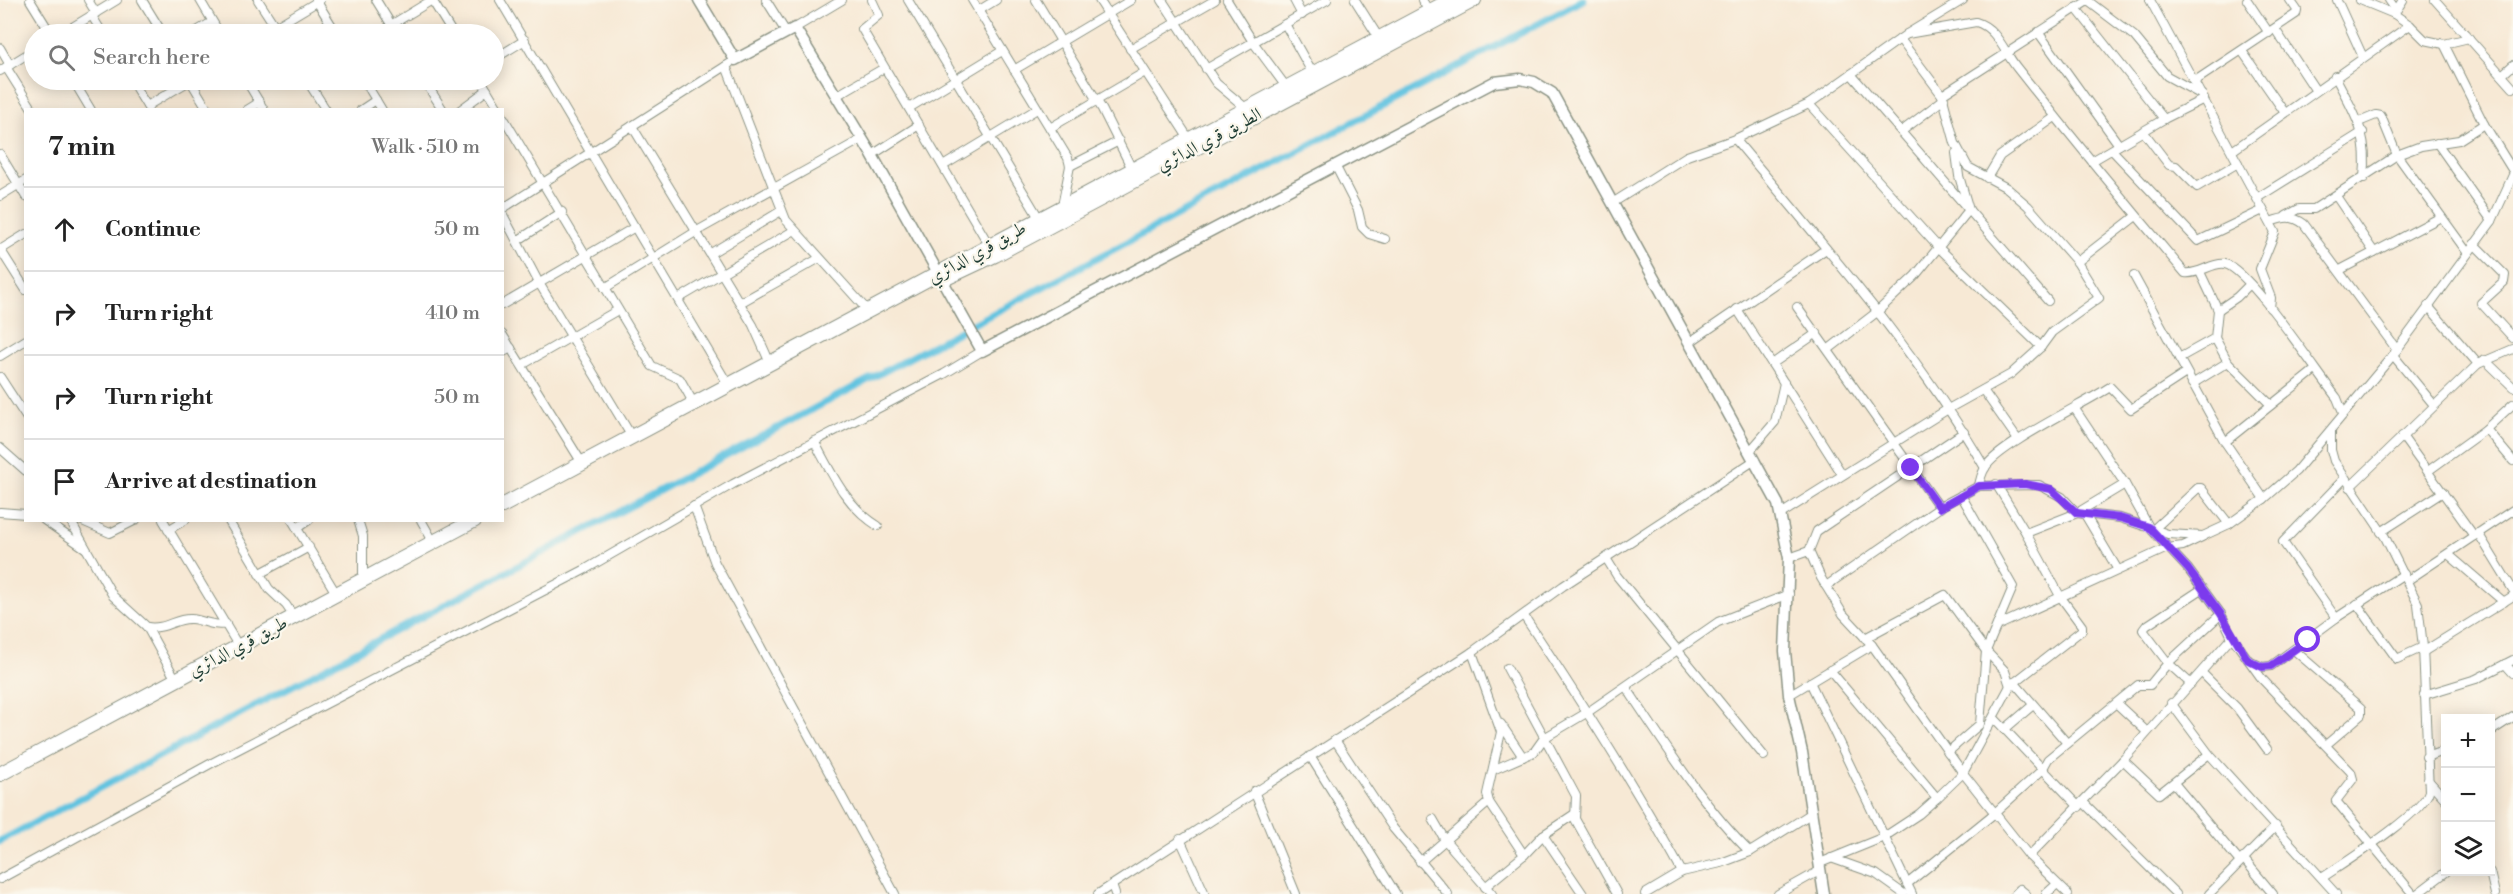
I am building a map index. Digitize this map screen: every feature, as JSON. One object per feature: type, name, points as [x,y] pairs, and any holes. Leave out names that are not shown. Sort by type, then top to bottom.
[{"type":"highway","name":"طريق قري الدائري","points":[[504,505],[868,311],[939,276],[1039,218],[1313,74],[1379,38],[1426,6],[1451,0]]},
{"type":"highway","name":"الطريق قري الدائري","points":[[939,276],[995,255],[1474,0]]},
{"type":"highway","name":"طريق قري الدائري","points":[[0,774],[471,522]]},
{"type":"street","points":[[30,0],[45,24]]},
{"type":"street","points":[[88,0],[98,24]]},
{"type":"street","points":[[78,24],[117,0]]},
{"type":"street","points":[[142,0],[157,24]]},
{"type":"street","points":[[200,0],[212,22],[209,24]]},
{"type":"street","points":[[258,0],[273,24]]},
{"type":"street","points":[[376,0],[390,24]]},
{"type":"street","points":[[393,24],[432,0],[447,24]]},
{"type":"street","points":[[500,0],[729,386]]},
{"type":"street","points":[[699,0],[730,63],[772,189],[782,211],[793,231],[868,311]]},
{"type":"street","points":[[766,0],[836,96],[872,155],[982,351]]},
{"type":"street","points":[[504,210],[544,181],[730,63],[790,30],[829,3],[842,0]]},
{"type":"street","points":[[872,0],[879,15],[861,29],[990,245]]},
{"type":"street","points":[[908,0],[1039,218]]},
{"type":"street","points":[[972,0],[1070,166],[1062,206]]},
{"type":"street","points":[[978,11],[996,0]]},
{"type":"street","points":[[1036,0],[1097,100],[1132,169]]},
{"type":"street","points":[[1099,0],[1189,140]]},
{"type":"street","points":[[1014,69],[1131,0]]},
{"type":"street","points":[[1163,0],[1219,87],[1247,109]]},
{"type":"street","points":[[1130,49],[1215,0]]},
{"type":"street","points":[[1227,0],[1253,42],[1287,88]]},
{"type":"street","points":[[1294,0],[1302,15]]},
{"type":"street","points":[[1206,69],[1327,0]]},
{"type":"street","points":[[1355,0],[1379,38]]},
{"type":"street","points":[[1614,202],[1687,156],[1736,139],[1809,104],[1904,36],[1963,0]]},
{"type":"street","points":[[1902,131],[2004,52],[2088,0],[2134,36],[2167,76],[2203,97]]},
{"type":"street","points":[[2150,0],[2270,222],[2275,237],[2260,269],[2271,298],[2270,308]]},
{"type":"street","points":[[2247,0],[2316,91]]},
{"type":"street","points":[[2195,81],[2298,12],[2290,0]]},
{"type":"street","points":[[2337,0],[2363,57]]},
{"type":"street","points":[[2360,0],[2395,12],[2425,40],[2444,44],[2469,38]]},
{"type":"street","points":[[2389,0],[2395,12]]},
{"type":"street","points":[[2395,12],[2403,0]]},
{"type":"street","points":[[2435,0],[2513,88]]},
{"type":"street","points":[[287,24],[318,1],[331,24]]},
{"type":"street","points":[[2076,8],[2164,119]]},
{"type":"street","points":[[1904,36],[1976,22],[1985,25],[1995,34],[2004,52],[2055,117],[2185,273],[2228,265],[2250,284],[2337,398],[2343,413]]},
{"type":"street","points":[[1285,24],[1313,74]]},
{"type":"street","points":[[2232,151],[2410,25]]},
{"type":"street","points":[[2038,32],[2116,148],[2198,241],[2263,210]]},
{"type":"street","points":[[1904,36],[1943,97],[1955,143],[1959,176],[1969,210]]},
{"type":"street","points":[[504,52],[525,40]]},
{"type":"street","points":[[1997,626],[2167,548],[2183,546],[2229,524],[2264,499],[2296,471],[2395,352],[2492,220],[2513,173],[2484,124],[2444,44]]},
{"type":"street","points":[[0,48],[6,68],[32,108]]},
{"type":"street","points":[[909,108],[1002,51]]},
{"type":"street","points":[[2242,51],[2285,113]]},
{"type":"street","points":[[6,68],[24,56]]},
{"type":"street","points":[[2502,75],[2513,64]]},
{"type":"street","points":[[836,96],[884,68]]},
{"type":"street","points":[[1050,129],[1145,72]]},
{"type":"street","points":[[1851,74],[2048,301]]},
{"type":"street","points":[[2335,76],[2362,132],[2367,154],[2364,178]]},
{"type":"street","points":[[0,879],[210,764],[584,570],[694,506],[814,441],[1335,165],[1494,82],[1520,79],[1534,82],[1552,93],[1753,455],[1780,514],[1789,558],[1785,651],[1789,695],[1812,813],[1824,894]]},
{"type":"street","points":[[79,90],[90,108]]},
{"type":"street","points":[[137,90],[148,108],[176,90]]},
{"type":"street","points":[[197,90],[207,108]]},
{"type":"street","points":[[253,90],[262,106]]},
{"type":"street","points":[[314,90],[325,108]]},
{"type":"street","points":[[370,90],[381,108]]},
{"type":"street","points":[[430,90],[441,108]]},
{"type":"street","points":[[463,108],[487,90],[498,108]]},
{"type":"street","points":[[2092,161],[2203,97]]},
{"type":"street","points":[[364,108],[376,100]]},
{"type":"street","points":[[1809,104],[1939,248],[2041,347]]},
{"type":"street","points":[[943,166],[1038,109]]},
{"type":"street","points":[[2359,122],[2376,114],[2381,116],[2397,155],[2467,252]]},
{"type":"street","points":[[1987,178],[2000,156],[2055,117]]},
{"type":"street","points":[[504,118],[544,181],[604,288],[652,366],[680,379],[694,404]]},
{"type":"street","points":[[2270,222],[2299,209],[2314,209],[2397,155],[2421,146],[2459,140],[2484,124]]},
{"type":"street","points":[[632,126],[711,253],[740,303],[770,363]]},
{"type":"street","points":[[872,155],[919,126]]},
{"type":"street","points":[[2143,131],[2169,165],[2176,166],[2198,188],[2238,163]]},
{"type":"street","points":[[2257,198],[2362,132]]},
{"type":"street","points":[[604,288],[698,231],[862,139]]},
{"type":"street","points":[[1736,139],[1877,312],[1964,432],[1985,468]]},
{"type":"street","points":[[1070,166],[1119,141]]},
{"type":"street","points":[[1780,514],[1894,442],[2017,369],[2041,347],[2052,332],[2099,298],[2077,262],[2028,206],[2007,188],[1968,167],[1955,143]]},
{"type":"street","points":[[2437,143],[2492,220]]},
{"type":"street","points":[[0,154],[22,182],[0,196]]},
{"type":"street","points":[[1335,165],[1358,210],[1362,227],[1369,234],[1385,239]]},
{"type":"street","points":[[2337,196],[2374,252]]},
{"type":"street","points":[[1829,349],[1877,312],[1915,276],[1969,210]]},
{"type":"street","points":[[711,253],[782,211]]},
{"type":"street","points":[[517,241],[562,212]]},
{"type":"street","points":[[504,215],[570,337],[632,437]]},
{"type":"street","points":[[2077,262],[2136,216]]},
{"type":"street","points":[[2286,216],[2304,224],[2340,270],[2434,405]]},
{"type":"street","points":[[2340,270],[2441,217]]},
{"type":"street","points":[[504,304],[634,227]]},
{"type":"street","points":[[678,299],[793,231]]},
{"type":"street","points":[[24,235],[0,250],[24,287]]},
{"type":"street","points":[[2474,244],[2505,275],[2504,282],[2481,303],[2513,338]]},
{"type":"street","points":[[1690,342],[1826,249]]},
{"type":"street","points":[[740,303],[818,259]]},
{"type":"street","points":[[2200,272],[2218,310],[2215,338],[2228,362],[2271,405]]},
{"type":"street","points":[[2134,276],[2225,442],[2264,499]]},
{"type":"street","points":[[2218,310],[2237,297],[2250,284]]},
{"type":"street","points":[[2428,306],[2482,362],[2513,387]]},
{"type":"street","points":[[1797,307],[1940,508]]},
{"type":"street","points":[[1737,309],[1842,474]]},
{"type":"street","points":[[522,365],[618,310]]},
{"type":"street","points":[[1772,364],[1817,333]]},
{"type":"street","points":[[504,337],[582,463]]},
{"type":"street","points":[[2179,358],[2215,338]]},
{"type":"street","points":[[0,356],[24,341]]},
{"type":"street","points":[[504,352],[511,348]]},
{"type":"street","points":[[2350,487],[2482,362],[2513,349]]},
{"type":"street","points":[[2192,384],[2228,362]]},
{"type":"street","points":[[2225,442],[2315,370]]},
{"type":"street","points":[[1979,486],[1985,468],[2018,440],[2112,387],[2132,409],[2186,373]]},
{"type":"street","points":[[0,377],[24,414]]},
{"type":"street","points":[[1098,894],[1472,652],[1753,455],[1775,422],[1784,383]]},
{"type":"street","points":[[1983,390],[2018,440]]},
{"type":"street","points":[[2428,471],[2486,429],[2513,404]]},
{"type":"street","points":[[2075,409],[2152,528],[2167,548],[2188,569],[2221,614],[2232,637],[2248,660],[2272,690],[2327,744],[2353,775],[2336,801],[2415,894],[2441,876]]},
{"type":"street","points":[[2486,429],[2513,461]]},
{"type":"street","points":[[2322,878],[2373,844],[2424,801],[2428,790],[2423,650],[2418,604],[2381,532],[2350,487],[2331,450],[2331,430]]},
{"type":"street","points":[[1964,432],[1817,531],[1809,551],[1843,614],[1872,645],[1963,773],[2029,856],[2068,894]]},
{"type":"street","points":[[2402,436],[2511,583]]},
{"type":"street","points":[[814,441],[849,502],[859,513],[878,526]]},
{"type":"street","points":[[0,448],[4,456],[21,464]]},
{"type":"street","points":[[2336,618],[2283,542],[2345,478]]},
{"type":"street","points":[[1826,586],[1961,495],[1979,486],[1996,484],[2040,485],[2051,489],[2081,513],[2118,570]]},
{"type":"street","points":[[1778,894],[1831,858],[1884,837],[1919,814],[1963,773],[2012,684],[2082,630],[2082,626],[2060,596],[1996,484]]},
{"type":"street","points":[[2026,533],[2081,513],[2125,484]]},
{"type":"street","points":[[2152,528],[2198,488],[2201,488],[2229,524]]},
{"type":"street","points":[[2381,532],[2443,492]]},
{"type":"street","points":[[1948,752],[1980,724],[1986,651],[2013,586],[1961,495]]},
{"type":"street","points":[[694,506],[715,562],[895,894]]},
{"type":"street","points":[[2248,660],[2266,668],[2357,604],[2448,554],[2513,510]]},
{"type":"street","points":[[0,512],[24,514]]},
{"type":"street","points":[[2081,513],[2120,518],[2168,534],[2203,536]]},
{"type":"street","points":[[47,522],[87,550]]},
{"type":"street","points":[[71,522],[113,596],[147,627],[176,680]]},
{"type":"street","points":[[85,522],[110,533],[132,522]]},
{"type":"street","points":[[164,522],[239,646]]},
{"type":"street","points":[[168,530],[182,522]]},
{"type":"street","points":[[229,522],[269,590],[286,605],[294,617]]},
{"type":"street","points":[[361,522],[363,581]]},
{"type":"street","points":[[422,522],[434,543]]},
{"type":"street","points":[[294,524],[337,595]]},
{"type":"street","points":[[259,574],[309,547]]},
{"type":"street","points":[[1789,558],[1809,551]]},
{"type":"street","points":[[2448,554],[2504,602]]},
{"type":"street","points":[[1606,558],[1617,576],[1764,756]]},
{"type":"street","points":[[2191,684],[2168,663],[2144,630],[2146,626],[2202,589]]},
{"type":"street","points":[[1495,769],[1540,747],[1544,738],[1626,687],[1718,622],[1789,594]]},
{"type":"street","points":[[1865,638],[1946,595],[1986,651],[2005,671],[2012,684],[2067,743]]},
{"type":"street","points":[[2357,604],[2397,659],[2423,650],[2513,596]]},
{"type":"street","points":[[1907,884],[1996,812],[2042,770],[2048,759],[2067,743],[2138,685],[2150,685],[2168,663],[2221,614]]},
{"type":"street","points":[[1524,616],[1588,712],[1653,817],[1682,872]]},
{"type":"street","points":[[147,627],[164,628],[190,619],[216,626],[225,624]]},
{"type":"street","points":[[2029,856],[2123,760],[2146,731],[2202,673],[2232,637]]},
{"type":"street","points":[[1789,695],[1872,645]]},
{"type":"street","points":[[2294,650],[2361,708],[2361,715],[2327,744]]},
{"type":"street","points":[[1472,652],[1502,732],[1495,769],[1488,787],[1490,802],[1524,855]]},
{"type":"street","points":[[2424,695],[2476,679],[2509,662],[2513,673]]},
{"type":"street","points":[[1485,887],[1524,855],[1543,835],[1573,815],[1577,802],[1576,796],[1507,668]]},
{"type":"street","points":[[1830,670],[1937,798]]},
{"type":"street","points":[[2202,673],[2237,708],[2267,749]]},
{"type":"street","points":[[1810,682],[1912,894]]},
{"type":"street","points":[[1626,687],[1734,838],[1750,852]]},
{"type":"street","points":[[2171,703],[2209,754],[2336,894]]},
{"type":"street","points":[[2117,704],[2146,731]]},
{"type":"street","points":[[2005,729],[2033,705]]},
{"type":"street","points":[[1994,718],[2042,770],[2176,894]]},
{"type":"street","points":[[2495,729],[2512,718]]},
{"type":"street","points":[[1500,723],[1523,757]]},
{"type":"street","points":[[1335,740],[1393,828],[1448,894]]},
{"type":"street","points":[[2426,757],[2441,751]]},
{"type":"street","points":[[2123,760],[2158,794],[2209,754]]},
{"type":"street","points":[[1310,756],[1396,894]]},
{"type":"street","points":[[2428,780],[2441,795]]},
{"type":"street","points":[[2174,783],[2273,894]]},
{"type":"street","points":[[1254,791],[1296,894]]},
{"type":"street","points":[[1420,862],[1490,802]]},
{"type":"street","points":[[1645,894],[1682,872],[1721,863],[1750,852],[1812,813]]},
{"type":"street","points":[[1573,815],[1617,894]]},
{"type":"street","points":[[1433,819],[1445,840],[1492,894]]},
{"type":"street","points":[[2209,894],[2276,826]]},
{"type":"street","points":[[1543,835],[1583,894]]},
{"type":"street","points":[[1180,839],[1205,894]]},
{"type":"street","points":[[1831,858],[1876,874],[1904,894]]},
{"type":"street","points":[[2491,876],[2495,894]]},
{"type":"street","points":[[2046,894],[2057,884]]},
{"type":"street","points":[[1112,885],[1115,894]]},
{"type":"street","points":[[2015,894],[2020,889],[2026,894]]},
{"type":"waterway","points":[[0,841],[1583,0]]},
{"type":"route","points":[[1911,468],[1940,508],[1979,486],[2040,485],[2062,496],[2077,513],[2120,518],[2149,527],[2188,569],[2221,614],[2232,637],[2248,660],[2262,667],[2271,666],[2308,640]]}]
